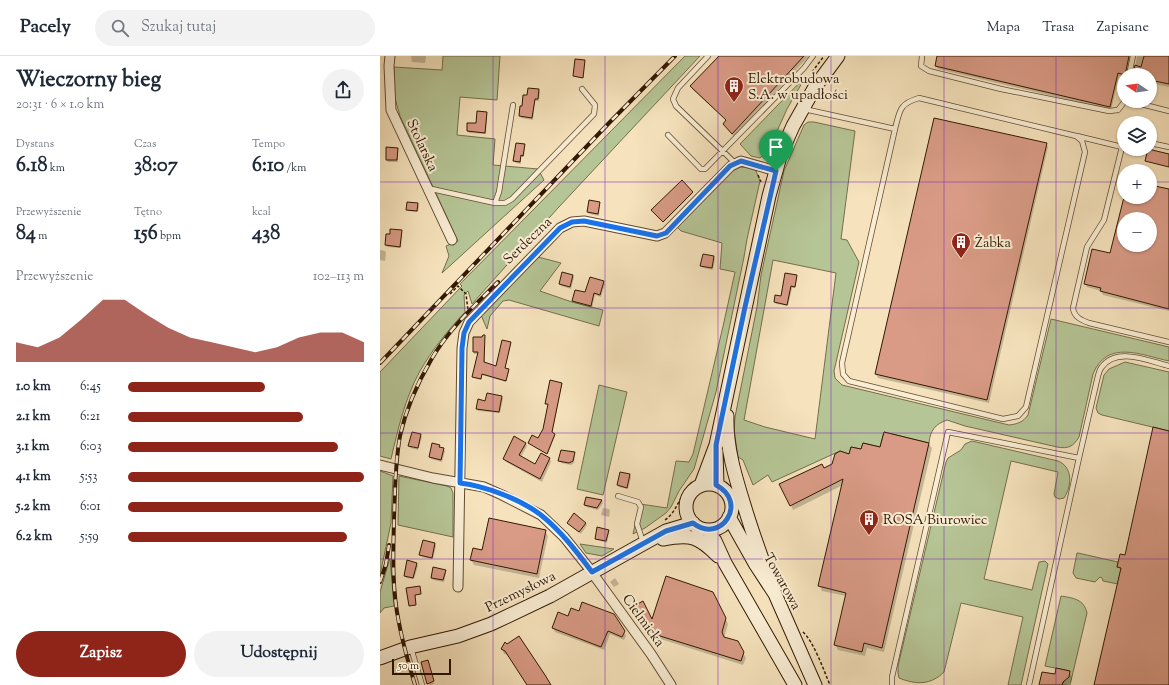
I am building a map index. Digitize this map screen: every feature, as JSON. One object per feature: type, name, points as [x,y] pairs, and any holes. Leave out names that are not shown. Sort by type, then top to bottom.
[{"type":"street","name":"Stolarska","points":[[390,56],[391,110],[452,240]]},
{"type":"street","points":[[716,485],[716,445],[781,153],[793,126],[815,87],[838,56]]},
{"type":"street","points":[[735,163],[741,161],[776,171]]},
{"type":"street","name":"Serdeczna","points":[[458,587],[462,348],[464,333],[469,322],[560,228],[572,222],[584,221],[657,236],[666,233],[730,166],[735,163]]},
{"type":"street","points":[[729,382],[727,426],[731,465],[750,525],[775,594]]},
{"type":"street","points":[[696,484],[716,485],[722,488],[730,498],[731,511],[729,517],[726,522],[717,528],[707,530],[702,529],[693,523],[687,514],[686,509],[688,497],[695,488],[696,484],[716,445]]},
{"type":"street","name":"Cielmicka","points":[[380,465],[433,478],[476,485],[492,490],[530,508],[541,515],[564,537],[592,572],[672,685]]},
{"type":"street","name":"Przemysłowa","points":[[380,658],[410,647],[458,636],[491,624],[544,600],[646,542],[662,527],[686,509]]},
{"type":"street","name":"Towarowa","points":[[729,517],[756,565],[775,594],[815,685]]},
{"type":"street","name":"Przemysłowa","points":[[662,527],[693,523]]},
{"type":"street","points":[[707,530],[715,541],[725,563],[795,685]]},
{"type":"street","points":[[646,542],[677,536],[691,537],[702,541],[725,563]]},
{"type":"lane","points":[[708,56],[678,88],[673,99],[676,106],[735,163]]},
{"type":"lane","points":[[668,135],[701,169],[709,167],[804,68],[813,56]]},
{"type":"lane","points":[[922,56],[921,66],[929,71],[1001,89],[1109,111],[1118,110],[1119,108]]},
{"type":"lane","points":[[1130,68],[1133,56]]},
{"type":"lane","points":[[427,188],[495,203],[505,203],[512,199],[594,114],[595,105],[582,89]]},
{"type":"lane","points":[[1076,136],[1082,141],[1085,152],[1026,407],[1018,416],[1003,419],[849,381],[843,374],[842,363],[895,129],[900,109],[907,102],[919,98],[1117,145]]},
{"type":"lane","points":[[495,203],[499,192],[513,104]]},
{"type":"lane","points":[[1157,108],[1169,111]]},
{"type":"lane","points":[[803,109],[895,129]]},
{"type":"lane","points":[[1157,144],[1169,147]]},
{"type":"lane","points":[[1120,156],[1104,220],[1087,247],[1073,308],[1074,313],[1083,321],[1089,323],[1169,342]]},
{"type":"lane","points":[[1029,685],[1096,380],[1101,368],[1111,359],[1124,356],[1169,366]]},
{"type":"lane","points":[[892,685],[892,677],[948,432],[1079,458]]},
{"type":"lane","points":[[618,496],[638,502],[641,507],[637,524],[646,542]]},
{"type":"lane","points":[[410,647],[422,685]]},
{"type":"path","points":[[450,294],[458,286],[466,294],[469,322]]},
{"type":"path","points":[[662,527],[674,512],[683,493],[696,484]]},
{"type":"path","points":[[802,631],[807,635],[830,685]]},
{"type":"green space","points":[[443,56],[500,56],[497,100],[460,97],[457,135],[495,139],[493,165],[538,169],[544,180],[442,273],[449,256],[446,246],[458,241],[400,116],[394,95],[394,67],[442,70]]},
{"type":"green space","points":[[685,56],[700,56],[558,208],[472,304],[468,291],[464,295],[465,312],[435,348],[420,371],[410,392],[402,414],[391,459],[380,456],[380,372],[462,286],[460,284]]},
{"type":"green space","points":[[806,76],[787,109],[768,151],[760,158],[751,156],[740,144]]},
{"type":"green space","points":[[808,122],[814,122],[855,131],[841,239],[847,240],[859,262],[834,371],[835,378],[842,385],[1009,425],[1020,422],[1028,415],[1051,319],[1169,347],[1169,361],[1126,352],[1107,356],[1099,363],[1093,374],[1079,437],[1075,443],[1064,448],[965,426],[947,420],[934,428],[929,443],[884,432],[880,447],[863,443],[861,449],[851,447],[849,454],[840,451],[772,482],[768,475],[753,485],[743,460],[738,457],[734,430],[735,417],[757,307],[761,275],[784,171],[804,125]],"holes":[[[773,260],[836,273],[815,439],[765,427],[744,420]]]},
{"type":"green space","points":[[740,167],[751,168],[756,171],[760,181],[716,392],[694,469],[666,513],[645,528],[633,534],[640,504],[667,508],[676,461],[689,462],[693,454],[735,272],[720,269],[722,243],[681,231],[676,226],[728,172]]},
{"type":"green space","points":[[538,257],[561,263],[540,291],[572,302],[603,310],[599,326],[509,300],[503,301],[490,316],[487,329],[481,315]]},
{"type":"green space","points":[[1125,362],[1169,372],[1169,431],[1098,413],[1096,408],[1104,375],[1109,369]]},
{"type":"green space","points":[[599,385],[627,392],[603,495],[577,489]]},
{"type":"green space","points":[[972,441],[1058,461],[1063,464],[1069,472],[1069,488],[1064,498],[1059,499],[1055,497],[1054,494],[1058,472],[1011,461],[984,579],[1032,590],[1039,562],[1045,561],[1048,564],[1021,685],[1008,685],[1023,617],[961,603],[944,672],[934,679],[917,683],[899,678],[898,666],[946,462],[948,458],[961,450],[965,444]]},
{"type":"green space","points":[[380,471],[393,476],[391,523],[380,575]]},
{"type":"green space","points":[[399,476],[451,488],[453,493],[453,537],[398,525]]},
{"type":"green space","points":[[580,544],[614,549],[602,556],[586,553]]},
{"type":"green space","points":[[1077,553],[1118,562],[1117,567],[1121,568],[1118,584],[1103,581],[1100,577],[1095,582],[1076,578],[1073,573]]},
{"type":"green space","points":[[390,558],[394,606],[384,608],[380,613],[380,592]]},
{"type":"green space","points":[[1061,596],[1081,602],[1086,608],[1087,613],[1070,685],[1062,685],[1070,671],[1045,666]]},
{"type":"building","name":"Elektrobudowa S.A. w upadłości","points":[[719,56],[804,56],[732,134],[723,124],[726,120],[690,86]]},
{"type":"building","points":[[937,56],[1129,56],[1126,68],[1117,68],[1117,77],[1110,107],[935,66]]},
{"type":"building","points":[[1144,56],[1169,56],[1169,84],[1157,81],[1157,68],[1134,68],[1135,65],[1141,67]]},
{"type":"building","points":[[575,59],[585,60],[583,78],[573,76]]},
{"type":"building","points":[[528,88],[539,89],[538,99],[535,99],[532,118],[519,116],[523,95],[527,95]]},
{"type":"building","points":[[477,111],[487,112],[485,133],[467,131],[467,123],[476,123]]},
{"type":"building","name":"Żabka","points":[[934,118],[1047,143],[987,400],[875,374]]},
{"type":"building","points":[[516,143],[525,144],[523,156],[521,155],[520,162],[513,161]]},
{"type":"building","points":[[386,147],[398,148],[397,160],[386,160]]},
{"type":"building","points":[[1157,151],[1169,154],[1169,167],[1145,161],[1146,156],[1157,156]]},
{"type":"building","points":[[682,180],[693,192],[663,222],[651,210]]},
{"type":"building","points":[[1157,186],[1169,189],[1169,309],[1100,291],[1101,288],[1084,284],[1092,249],[1110,253],[1117,225],[1117,252],[1157,252],[1157,212],[1120,212],[1122,204],[1157,204]]},
{"type":"building","points":[[589,200],[600,202],[598,214],[587,212]]},
{"type":"building","points":[[407,202],[418,203],[417,211],[406,210]]},
{"type":"building","points":[[390,229],[402,230],[400,247],[385,245],[386,234],[390,234]]},
{"type":"building","points":[[703,254],[714,256],[712,268],[700,266]]},
{"type":"building","points":[[562,272],[573,275],[570,287],[559,284]]},
{"type":"building","points":[[785,273],[797,275],[795,287],[791,286],[787,305],[774,302],[775,295],[781,296]]},
{"type":"building","points":[[590,277],[604,281],[600,295],[594,293],[591,306],[572,301],[575,290],[585,292]]},
{"type":"building","points":[[485,335],[484,362],[496,366],[502,340],[511,342],[505,368],[509,369],[506,381],[482,374],[481,379],[472,377],[478,352],[473,352],[473,337],[482,337]]},
{"type":"building","points":[[550,380],[562,383],[552,432],[555,434],[547,454],[528,443],[532,435],[538,438],[543,429],[548,404],[545,404]]},
{"type":"building","points":[[487,393],[502,396],[499,412],[476,409],[478,399],[485,401]]},
{"type":"building","points":[[1153,427],[1169,431],[1169,685],[1094,685],[1121,568],[1117,567],[1120,554],[1125,555]]},
{"type":"building","points":[[412,432],[421,434],[418,448],[408,446]]},
{"type":"building","name":"ROSA Biurowiec","points":[[884,432],[929,443],[882,648],[864,643],[862,652],[834,645],[846,593],[818,586],[843,479],[790,506],[779,484],[822,464],[824,468],[832,464],[835,454],[840,451],[849,454],[851,447],[861,449],[863,443],[880,447]]},
{"type":"building","points":[[514,436],[526,443],[519,455],[535,464],[541,453],[550,458],[540,479],[503,459]]},
{"type":"building","points":[[432,443],[440,445],[439,447],[444,448],[441,460],[429,457]]},
{"type":"building","points":[[561,450],[575,452],[573,461],[569,463],[558,461]]},
{"type":"building","points":[[620,472],[630,474],[627,488],[617,485]]},
{"type":"building","points":[[586,497],[602,500],[597,508],[584,505]]},
{"type":"building","points":[[574,513],[586,523],[579,532],[567,523]]},
{"type":"building","points":[[489,518],[546,530],[537,574],[470,560],[473,548],[482,550]]},
{"type":"building","points":[[597,527],[609,530],[606,541],[595,539]]},
{"type":"building","points":[[423,540],[435,543],[432,558],[419,555]]},
{"type":"building","points":[[407,560],[417,563],[413,578],[404,576]]},
{"type":"building","points":[[433,567],[446,570],[443,580],[431,578]]},
{"type":"building","points":[[666,576],[713,592],[726,618],[722,632],[724,637],[738,641],[744,652],[741,661],[647,632],[634,606],[643,601],[652,619]]},
{"type":"building","points":[[420,586],[421,594],[415,595],[416,605],[409,606],[406,588]]},
{"type":"building","points":[[582,602],[614,614],[625,631],[622,637],[608,631],[601,647],[552,628],[558,612],[568,616],[571,608],[579,611]]},
{"type":"building","points":[[519,636],[551,685],[527,685],[505,651],[501,649],[505,642],[507,644]]},
{"type":"building","points":[[428,660],[434,681],[427,684],[421,662]]},
{"type":"building","points":[[1056,668],[1070,671],[1069,677],[1063,682],[1062,685],[1039,685],[1042,672],[1055,674]]},
{"type":"railway","points":[[380,363],[675,56]]},
{"type":"railway","points":[[415,685],[401,631],[394,585],[393,546],[395,488],[400,436],[412,397],[438,349],[462,319],[498,282]]},
{"type":"railway","points":[[380,582],[386,564],[389,545]]},
{"type":"place","name":"Elektrobudowa S.A. w upadłości","points":[[734,103]]},
{"type":"place","name":"Żabka","points":[[961,259]]},
{"type":"place","name":"ROSA Biurowiec","points":[[869,536]]},
{"type":"route","points":[[741,161],[776,171],[769,196],[716,445],[716,485],[727,493],[731,504],[731,511],[726,522],[717,528],[707,530],[702,529],[693,523],[666,531],[592,572],[564,537],[541,515],[530,508],[492,490],[476,485],[460,483],[462,348],[464,333],[469,322],[560,228],[572,222],[584,221],[657,236],[666,233],[730,166],[741,161]]}]
